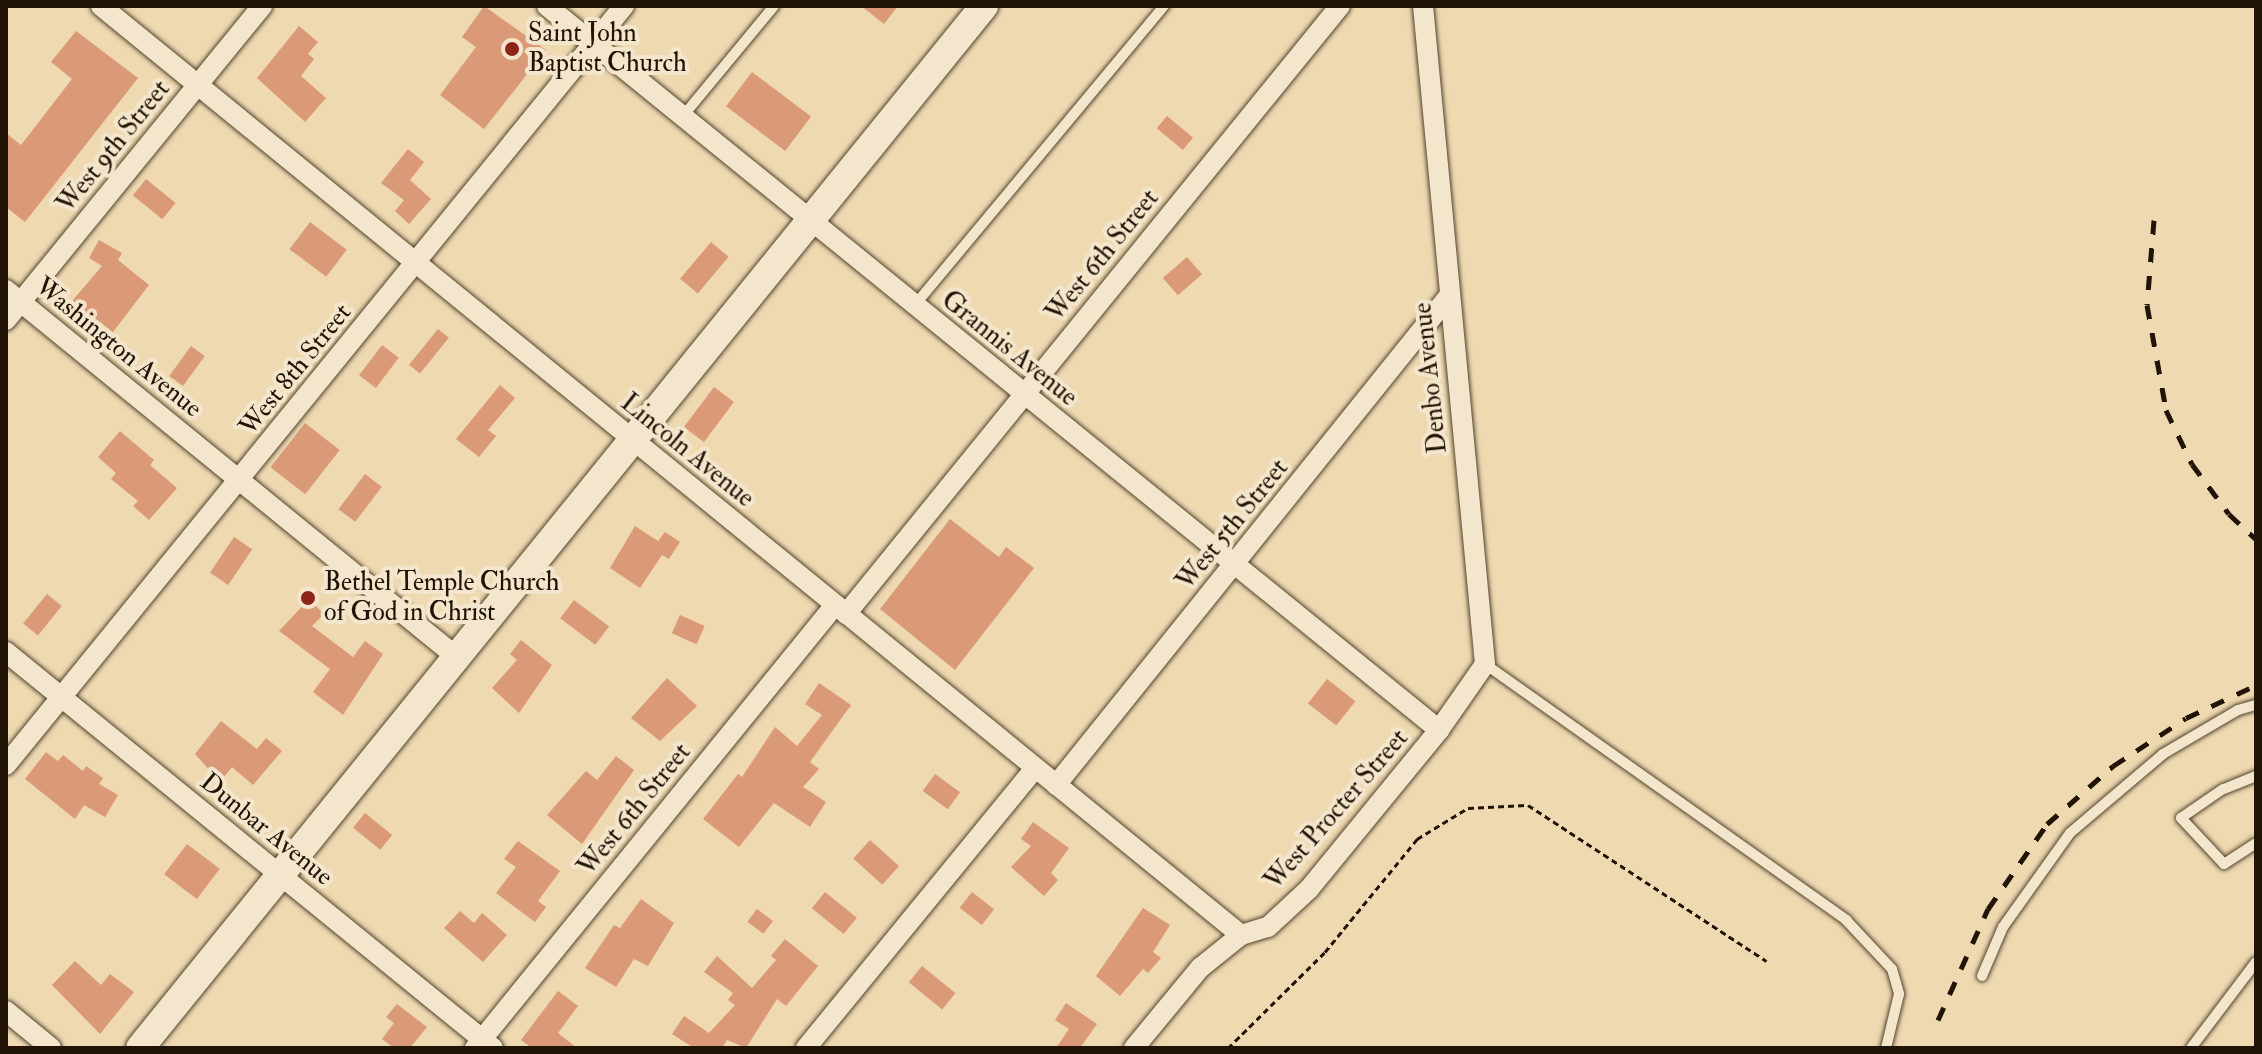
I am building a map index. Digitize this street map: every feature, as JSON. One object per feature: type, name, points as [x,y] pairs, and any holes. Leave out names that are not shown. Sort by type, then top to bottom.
[{"type":"main road","points":[[140,1048],[459,659],[984,6]]},
{"type":"street","name":"Lincoln Avenue","points":[[101,6],[1241,935]]},
{"type":"street","name":"West 9th Street","points":[[6,320],[13,296],[198,85],[262,6]]},
{"type":"street","name":"Grannis Avenue","points":[[547,6],[1439,730]]},
{"type":"street","name":"West 8th Street","points":[[6,765],[624,6]]},
{"type":"street","name":"West 6th Street","points":[[484,1045],[840,610],[1024,394],[1340,6]]},
{"type":"street","name":"Denbo Avenue","points":[[1423,6],[1485,664]]},
{"type":"street","name":"Washington Avenue","points":[[13,296],[459,659]]},
{"type":"street","name":"West 5th Street","points":[[1056,785],[1236,565],[1449,296]]},
{"type":"street","name":"Dunbar Avenue","points":[[6,652],[484,1045]]},
{"type":"street","points":[[1439,730],[1485,664]]},
{"type":"street","name":"West Procter Street","points":[[1134,1048],[1200,968],[1241,935],[1268,927],[1309,889],[1439,730]]},
{"type":"street","points":[[806,1048],[1035,768]]},
{"type":"street","points":[[6,1011],[51,1048]]},
{"type":"lane","points":[[683,116],[774,6]]},
{"type":"lane","points":[[914,306],[1164,6]]},
{"type":"lane","points":[[1485,664],[1846,920],[1892,969],[1899,994],[1886,1048]]},
{"type":"lane","points":[[1982,976],[2003,927],[2070,833],[2163,754],[2238,710],[2256,705]]},
{"type":"lane","points":[[2256,776],[2223,789],[2181,818],[2224,864],[2256,843]]},
{"type":"lane","points":[[2191,1048],[2256,962]]},
{"type":"path","points":[[1228,1048],[1325,952],[1417,839],[1468,808],[1528,805],[1766,961]]},
{"type":"building","points":[[484,6],[546,50],[484,129],[440,95],[476,47],[462,37]]},
{"type":"building","points":[[861,6],[898,6],[884,24]]},
{"type":"building","points":[[299,26],[318,42],[308,54],[314,59],[301,76],[326,98],[305,122],[257,78]]},
{"type":"building","points":[[76,31],[138,78],[25,222],[6,207],[6,133],[21,145],[72,79],[51,62]]},
{"type":"building","points":[[752,72],[811,117],[785,151],[726,106]]},
{"type":"building","points":[[1167,116],[1193,138],[1183,150],[1157,128]]},
{"type":"building","points":[[408,149],[424,162],[410,180],[431,199],[409,224],[395,211],[404,200],[381,183]]},
{"type":"building","points":[[146,179],[176,203],[162,219],[133,195]]},
{"type":"building","points":[[310,222],[347,250],[326,277],[290,249]]},
{"type":"building","points":[[99,240],[122,253],[118,260],[149,285],[113,332],[91,315],[85,322],[67,307],[102,266],[89,258]]},
{"type":"building","points":[[711,242],[729,257],[698,294],[680,279]]},
{"type":"building","points":[[1187,257],[1202,274],[1178,295],[1163,278]]},
{"type":"building","points":[[438,329],[449,338],[420,374],[409,365]]},
{"type":"building","points":[[382,345],[399,358],[376,388],[359,375]]},
{"type":"building","points":[[191,346],[205,356],[183,386],[169,376]]},
{"type":"building","points":[[500,385],[515,398],[488,430],[496,436],[479,457],[456,439]]},
{"type":"building","points":[[714,387],[734,402],[704,442],[684,427]]},
{"type":"building","points":[[305,423],[340,450],[305,494],[271,467]]},
{"type":"building","points":[[120,431],[154,460],[150,465],[177,488],[149,520],[133,506],[138,501],[111,479],[116,473],[98,457]]},
{"type":"building","points":[[365,474],[382,487],[355,522],[339,509]]},
{"type":"building","points":[[950,519],[999,557],[1006,547],[1034,568],[955,670],[880,609]]},
{"type":"building","points":[[635,526],[658,541],[665,532],[680,542],[669,559],[662,555],[640,588],[610,568]]},
{"type":"building","points":[[234,537],[252,549],[228,585],[210,573]]},
{"type":"building","points":[[47,594],[62,606],[38,635],[23,624]]},
{"type":"building","points":[[309,599],[324,614],[312,626],[353,657],[365,641],[383,654],[343,715],[313,692],[330,669],[279,631]]},
{"type":"building","points":[[574,600],[609,626],[595,645],[560,618]]},
{"type":"building","points":[[680,615],[705,626],[697,644],[672,633]]},
{"type":"building","points":[[521,640],[552,665],[519,713],[492,688],[517,660],[510,654]]},
{"type":"building","points":[[667,678],[697,706],[660,741],[631,718]]},
{"type":"building","points":[[1327,679],[1355,701],[1336,726],[1308,703]]},
{"type":"building","points":[[819,683],[851,705],[810,762],[819,769],[803,787],[826,802],[810,827],[774,803],[739,847],[703,819],[738,774],[742,777],[775,727],[797,746],[822,715],[805,704]]},
{"type":"building","points":[[221,721],[257,749],[266,738],[282,751],[253,785],[232,767],[220,782],[195,754]]},
{"type":"building","points":[[46,752],[58,761],[63,755],[83,771],[86,766],[103,778],[99,784],[118,795],[105,817],[84,805],[75,819],[25,779]]},
{"type":"building","points":[[616,756],[634,770],[582,844],[547,815],[586,771],[597,780]]},
{"type":"building","points":[[935,774],[960,792],[948,809],[923,791]]},
{"type":"building","points":[[365,813],[392,835],[380,850],[353,828]]},
{"type":"building","points":[[1033,822],[1069,848],[1051,873],[1058,880],[1044,896],[1011,867],[1031,846],[1021,839]]},
{"type":"building","points":[[870,840],[899,866],[882,885],[853,859]]},
{"type":"building","points":[[518,841],[560,871],[538,901],[546,907],[535,922],[496,893],[516,867],[504,859]]},
{"type":"building","points":[[187,844],[220,869],[197,899],[164,874]]},
{"type":"building","points":[[825,892],[857,918],[844,934],[812,908]]},
{"type":"building","points":[[972,892],[994,909],[982,925],[960,908]]},
{"type":"building","points":[[641,899],[674,923],[648,966],[634,959],[616,987],[585,968],[614,925],[620,928]]},
{"type":"building","points":[[1143,908],[1170,925],[1153,952],[1161,958],[1148,973],[1143,969],[1120,996],[1096,976]]},
{"type":"building","points":[[757,909],[773,921],[763,934],[747,922]]},
{"type":"building","points":[[460,911],[474,923],[482,913],[507,935],[483,962],[444,928]]},
{"type":"building","points":[[785,939],[818,966],[786,1006],[777,999],[746,1048],[727,1040],[722,1048],[694,1048],[672,1034],[684,1016],[709,1033],[735,1005],[728,1000],[733,993],[704,972],[717,956],[752,988],[776,960],[771,956]]},
{"type":"building","points":[[75,961],[101,985],[110,974],[134,992],[100,1034],[52,985]]},
{"type":"building","points":[[922,966],[955,993],[942,1009],[909,982]]},
{"type":"building","points":[[558,991],[578,1006],[558,1033],[577,1048],[532,1048],[521,1040]]},
{"type":"building","points":[[1066,1003],[1097,1024],[1080,1048],[1056,1048],[1069,1029],[1055,1020]]},
{"type":"building","points":[[397,1004],[427,1027],[410,1048],[394,1048],[382,1039],[394,1023],[386,1017]]},
{"type":"railway","points":[[2154,220],[2147,305],[2166,410],[2192,464],[2229,514],[2256,539]]},
{"type":"railway","points":[[1938,1020],[1988,909],[2047,824],[2113,766],[2186,718],[2256,685]]},
{"type":"place","name":"Saint John Baptist Church","points":[[512,49]]},
{"type":"place","name":"Bethel Temple Church of God in Christ","points":[[308,598]]}]
